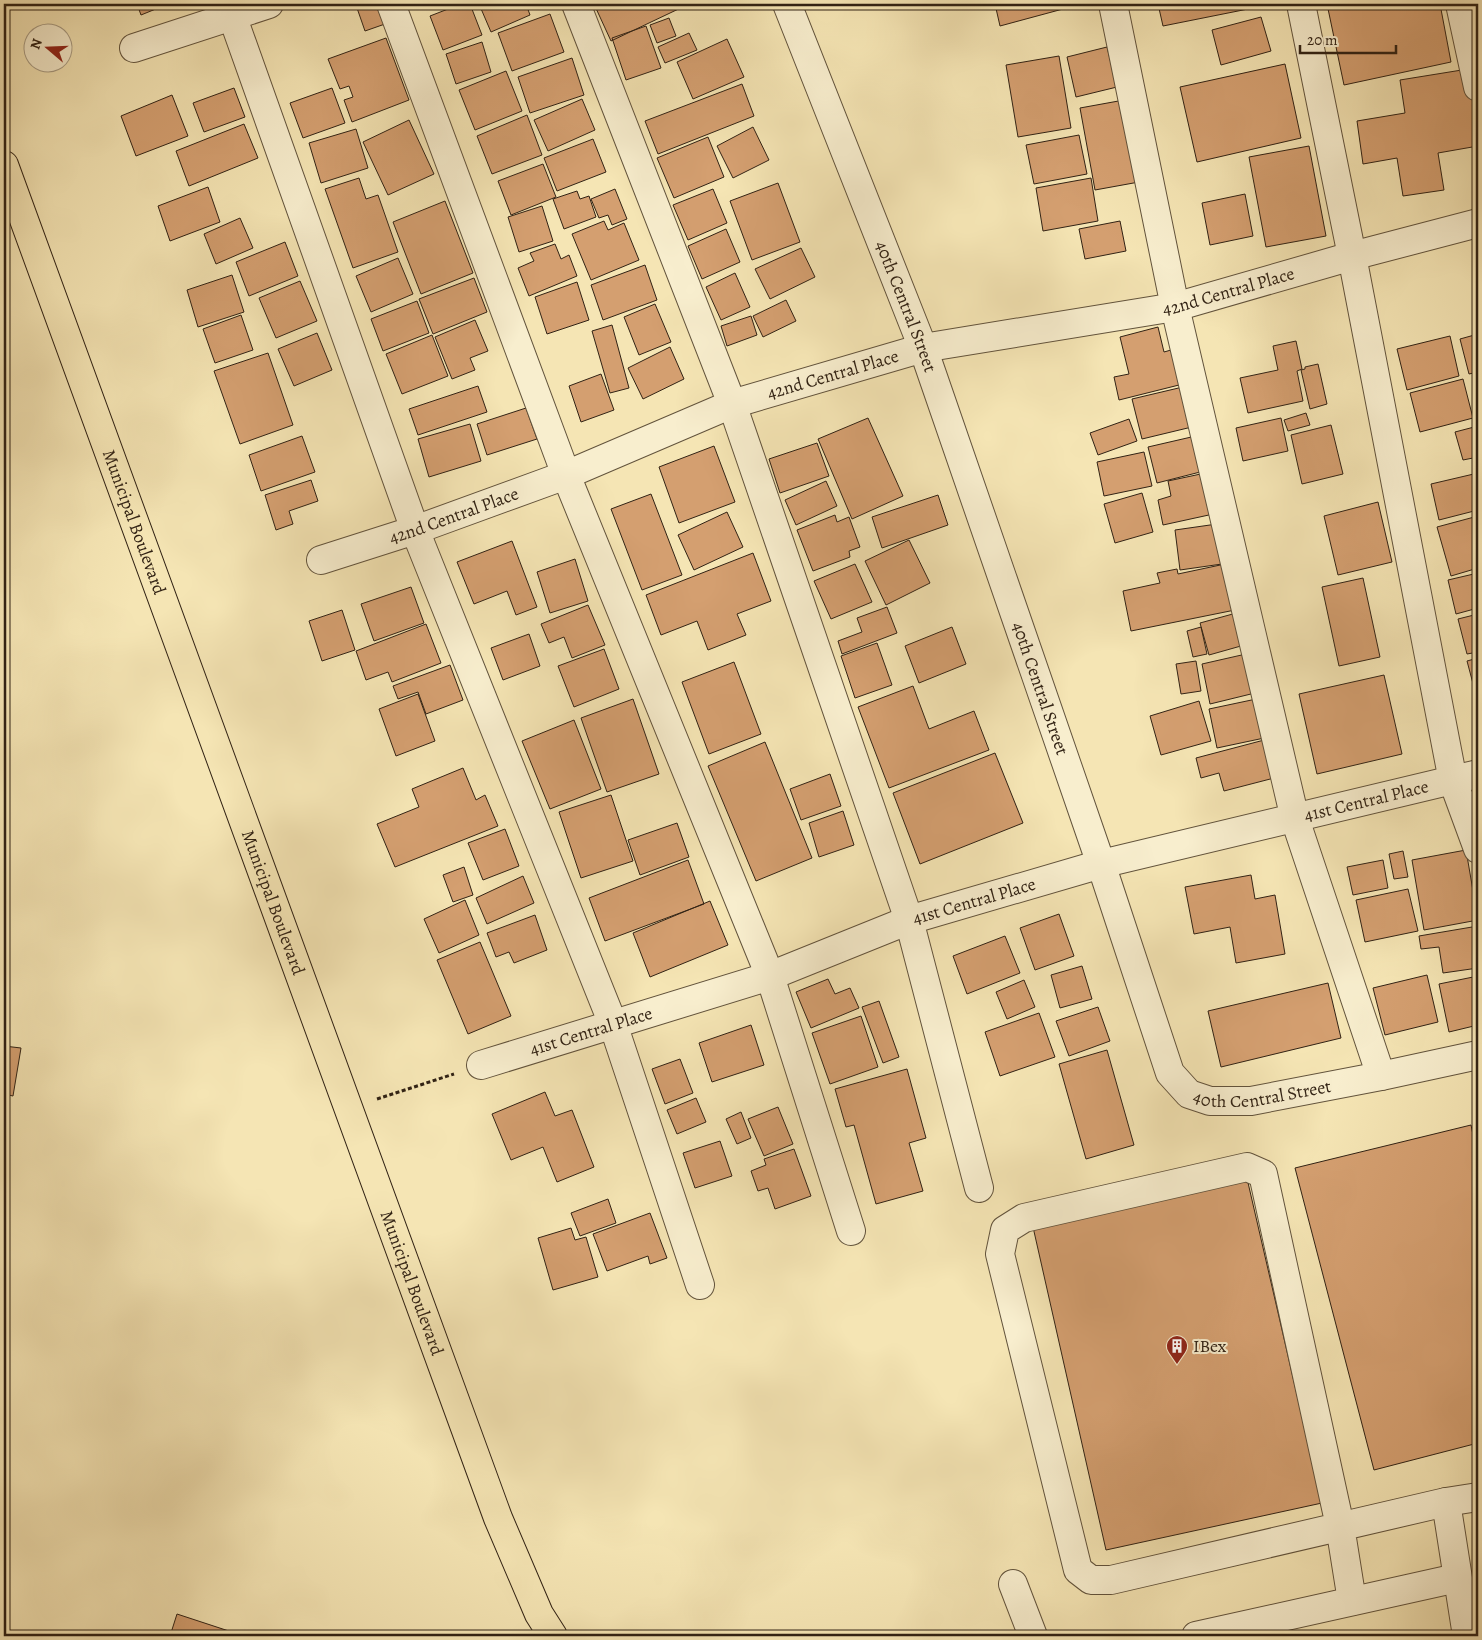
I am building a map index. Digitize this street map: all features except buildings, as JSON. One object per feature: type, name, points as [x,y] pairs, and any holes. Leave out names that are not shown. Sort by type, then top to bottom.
[{"type":"main road","name":"Municipal Boulevard","points":[[4,165],[498,1518],[539,1614],[552,1636]]},
{"type":"street","points":[[134,48],[230,10],[269,4]]},
{"type":"street","points":[[391,4],[566,475],[770,976],[851,1232]]},
{"type":"street","points":[[576,4],[732,404],[908,920],[979,1188]]},
{"type":"street","name":"40th Central Street","points":[[787,4],[923,348],[1101,864],[1170,1073],[1189,1094],[1210,1101],[1251,1101],[1478,1055]]},
{"type":"street","points":[[1113,4],[1175,307],[1295,819],[1381,1076]]},
{"type":"street","points":[[1302,4],[1352,256],[1466,778],[1478,849]]},
{"type":"street","points":[[1460,4],[1478,87]]},
{"type":"street","points":[[230,10],[415,530],[612,1024],[700,1285]]},
{"type":"street","name":"42nd Central Place","points":[[321,560],[415,530],[566,475],[732,404],[923,348],[1175,307],[1352,256],[1478,223]]},
{"type":"street","name":"41st Central Place","points":[[481,1065],[770,976],[908,920],[1101,864],[1466,778]]},
{"type":"street","points":[[1352,1601],[1340,1526],[1263,1174],[1247,1166],[1024,1218],[1005,1230],[1000,1254],[1078,1570],[1091,1580],[1111,1580],[1340,1526],[1446,1502],[1478,1497]]},
{"type":"street","points":[[1446,1502],[1467,1636]]},
{"type":"street","points":[[1196,1636],[1457,1578]]},
{"type":"street","points":[[1013,1584],[1033,1636]]},
{"type":"path","points":[[349,1108],[481,1065]]},
{"type":"place","name":"IBex","points":[[1177,1365]]}]
